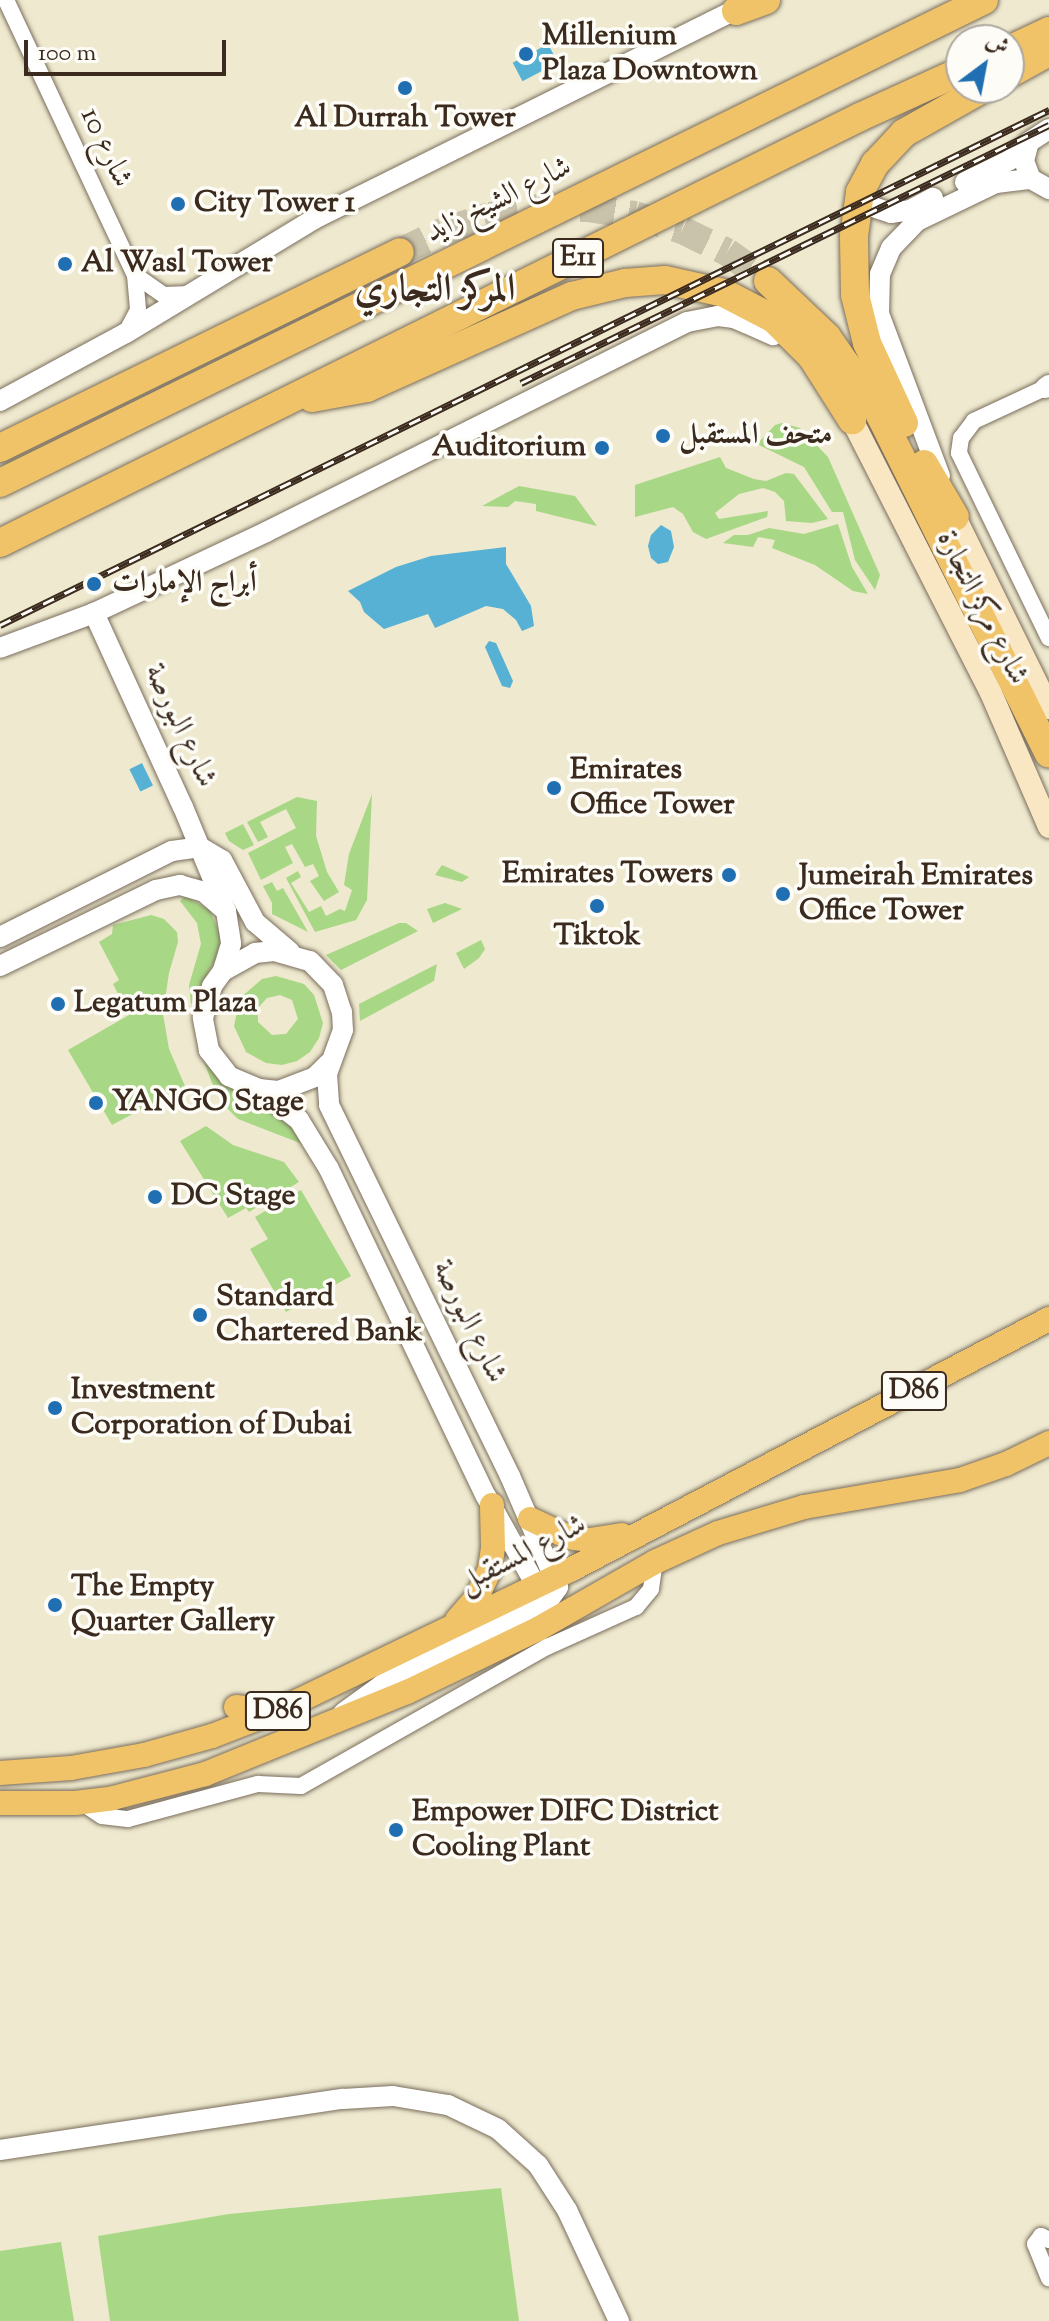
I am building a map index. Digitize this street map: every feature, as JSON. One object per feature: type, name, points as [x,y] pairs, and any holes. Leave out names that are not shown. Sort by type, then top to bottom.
[{"type":"highway","points":[[746,6],[766,0]]},
{"type":"highway","name":"شارع الشيخ زايد","points":[[0,483],[984,0]]},
{"type":"highway","points":[[1025,42],[1049,31]]},
{"type":"highway","points":[[1025,65],[1049,52]]},
{"type":"highway","name":"E11","points":[[0,543],[860,117],[945,78]]},
{"type":"highway","points":[[955,517],[916,448],[861,326],[853,260],[860,192],[875,164],[904,133],[956,104]]},
{"type":"highway","points":[[0,448],[400,252]]},
{"type":"highway","points":[[295,398],[324,398],[367,388],[572,296],[625,283],[665,280],[724,293],[774,319],[812,357],[852,420]]},
{"type":"highway","points":[[768,281],[827,337],[877,409],[1049,754]]},
{"type":"main road","name":"شارع مركز التجارة","points":[[852,420],[1008,727],[1049,827]]},
{"type":"main road","name":"شارع مركز التجارة","points":[[955,517],[1049,708]]},
{"type":"main road","points":[[980,1356],[997,1337],[1049,1301]]},
{"type":"main road","name":"شارع المستقبل","points":[[0,1803],[81,1802],[144,1791],[205,1774],[339,1717],[390,1700],[552,1595],[640,1531],[779,1463],[1049,1319]]},
{"type":"main road","name":"شارع المستقبل","points":[[0,1773],[71,1768],[144,1755],[212,1736],[277,1711],[446,1630],[655,1562],[718,1533],[779,1513],[960,1480],[1006,1464],[1049,1443]]},
{"type":"main road","points":[[446,1630],[477,1597],[490,1569],[492,1505]]},
{"type":"main road","points":[[530,1519],[558,1534],[579,1539],[640,1531]]},
{"type":"main road","points":[[236,1707],[277,1711]]},
{"type":"street","name":"شارع 10","points":[[6,0],[135,275],[139,292],[138,310],[126,333]]},
{"type":"street","points":[[0,401],[126,333],[332,210],[746,6]]},
{"type":"street","points":[[860,192],[879,210],[904,212],[999,166],[1049,129]]},
{"type":"street","points":[[1029,142],[1024,161],[1044,187]]},
{"type":"street","points":[[955,517],[879,314],[880,274],[891,248],[917,221],[996,183],[1044,187]]},
{"type":"street","points":[[135,275],[164,295],[191,294]]},
{"type":"street","points":[[0,648],[94,613],[358,487],[672,328],[702,318],[734,318],[773,335],[852,420]]},
{"type":"street","points":[[1048,386],[974,421],[961,438],[959,453],[1049,638]]},
{"type":"street","name":"شارع البورصة","points":[[94,613],[183,807],[226,911],[231,944],[223,971]]},
{"type":"street","points":[[163,856],[176,835],[183,807]]},
{"type":"street","points":[[0,937],[163,856],[183,848],[200,847],[226,865],[259,928],[293,954],[319,968],[338,994],[343,1030],[329,1063],[298,1087],[278,1091],[259,1089],[229,1076],[209,1050],[204,1035],[205,1003],[223,971],[255,953],[293,954]]},
{"type":"street","points":[[0,966],[168,886],[193,887],[204,892],[226,911]]},
{"type":"street","name":"شارع البورصة","points":[[329,1063],[327,1095],[333,1115],[530,1519],[552,1595]]},
{"type":"street","name":"شارع البورصة","points":[[259,1089],[299,1120],[324,1159],[492,1505],[552,1595]]},
{"type":"street","points":[[81,1802],[102,1816],[128,1819],[258,1784],[301,1786],[547,1647],[636,1607],[651,1589],[655,1562]]},
{"type":"street","points":[[0,2150],[343,2099],[393,2096],[448,2105],[498,2129],[538,2165],[567,2210],[619,2321]]},
{"type":"street","points":[[1049,2240],[1041,2236],[1035,2244],[1049,2278]]},
{"type":"green space","points":[[782,423],[800,428],[828,457],[880,575],[875,590],[855,560],[843,512],[832,512],[804,467],[757,444],[775,425]]},
{"type":"green space","points":[[720,457],[726,468],[754,479],[766,481],[786,473],[794,474],[828,519],[812,523],[786,521],[784,501],[775,492],[763,488],[739,494],[715,513],[719,519],[768,511],[767,517],[706,539],[693,532],[683,514],[673,507],[635,517],[635,485]]},
{"type":"green space","points":[[519,486],[575,496],[597,526],[536,511],[536,504],[515,501],[508,507],[482,506]]},
{"type":"green space","points":[[838,524],[852,567],[868,594],[853,591],[815,565],[772,548],[775,540],[758,537],[753,547],[723,543],[734,535],[748,535],[769,528],[804,534]]},
{"type":"green space","points":[[372,794],[367,900],[356,920],[315,932],[286,878],[298,871],[301,877],[291,883],[309,912],[321,906],[326,916],[340,909],[345,911],[352,890],[344,885],[349,854]]},
{"type":"green space","points":[[297,797],[317,801],[316,836],[327,872],[339,892],[324,901],[310,881],[319,876],[313,864],[305,867],[292,844],[285,847],[293,863],[261,880],[248,853],[296,828],[286,809],[260,822],[268,837],[258,842],[247,822]]},
{"type":"green space","points":[[243,824],[254,845],[243,850],[229,841],[225,833]]},
{"type":"green space","points":[[442,865],[469,877],[462,882],[435,875]]},
{"type":"green space","points":[[272,882],[277,891],[283,888],[308,932],[272,914],[272,903],[263,886]]},
{"type":"green space","points":[[185,896],[210,910],[222,939],[216,959],[191,1004],[189,985],[201,944],[197,923],[180,901]]},
{"type":"green space","points":[[445,903],[462,909],[433,923],[427,909]]},
{"type":"green space","points":[[151,915],[164,919],[177,932],[178,942],[169,973],[163,1014],[169,1049],[185,1086],[112,1125],[68,1050],[129,1015],[113,984],[119,980],[99,942],[112,934],[113,925]]},
{"type":"green space","points":[[399,923],[406,923],[418,931],[341,970],[326,955]]},
{"type":"green space","points":[[481,940],[485,949],[464,969],[456,953]]},
{"type":"green space","points":[[437,964],[434,981],[360,1021],[359,1004]]},
{"type":"green space","points":[[276,976],[304,984],[314,995],[323,1023],[319,1038],[310,1052],[297,1061],[282,1065],[266,1063],[246,1052],[234,1026],[240,998],[262,979]],"holes":[[[280,995],[292,1000],[298,1019],[286,1034],[272,1035],[258,1022],[258,1008],[267,998]]]},
{"type":"green space","points":[[199,1049],[220,1081],[295,1128],[305,1145],[238,1119],[226,1107],[212,1083]]},
{"type":"green space","points":[[206,1126],[233,1145],[284,1162],[299,1182],[249,1212],[246,1208],[228,1218],[180,1141]]},
{"type":"green space","points":[[301,1190],[351,1276],[286,1312],[250,1249],[268,1239],[255,1217]]},
{"type":"green space","points":[[501,2188],[519,2321],[110,2321],[98,2236],[229,2214]]},
{"type":"green space","points":[[61,2242],[74,2321],[0,2321],[0,2251]]},
{"type":"water","points":[[548,44],[558,63],[523,81],[513,63]]},
{"type":"water","points":[[661,525],[671,531],[674,547],[668,562],[658,564],[651,558],[648,546],[651,535]]},
{"type":"water","points":[[506,547],[506,564],[531,606],[534,626],[522,631],[516,620],[503,609],[486,606],[435,628],[428,614],[384,629],[364,612],[360,602],[348,591],[396,567],[431,556]]},
{"type":"water","points":[[489,641],[496,643],[513,681],[510,688],[502,686],[485,647]]},
{"type":"water","points":[[142,763],[153,785],[140,792],[129,769]]},
{"type":"tunnel","points":[[400,252],[444,231],[490,216],[538,208],[587,208],[635,215],[682,230],[727,252],[768,281]]},
{"type":"railway","points":[[0,625],[1049,110]]},
{"type":"railway","points":[[521,383],[1049,125]]},
{"type":"place","name":"Millenium Plaza Downtown","points":[[526,54]]},
{"type":"place","name":"Al Durrah Tower","points":[[405,88]]},
{"type":"place","name":"City Tower 1","points":[[178,204]]},
{"type":"place","name":"Al Wasl Tower","points":[[65,264]]},
{"type":"place","name":"متحف المستقبل","points":[[663,436]]},
{"type":"place","name":"Auditorium","points":[[602,448]]},
{"type":"place","name":"أبراج الإمارات","points":[[94,584]]},
{"type":"place","name":"Emirates Office Tower","points":[[554,788]]},
{"type":"place","name":"Emirates Towers","points":[[729,875]]},
{"type":"place","name":"Jumeirah Emirates Office Tower","points":[[783,894]]},
{"type":"place","name":"Tiktok","points":[[597,906]]},
{"type":"place","name":"Legatum Plaza","points":[[58,1004]]},
{"type":"place","name":"YANGO Stage","points":[[96,1103]]},
{"type":"place","name":"DC Stage","points":[[155,1197]]},
{"type":"place","name":"Standard Chartered Bank","points":[[200,1315]]},
{"type":"place","name":"Investment Corporation of Dubai","points":[[55,1408]]},
{"type":"place","name":"The Empty Quarter Gallery","points":[[55,1605]]},
{"type":"place","name":"Empower DIFC District Cooling Plant","points":[[396,1830]]},
{"type":"district","name":"المركز التجاري","points":[[435,292]]}]
